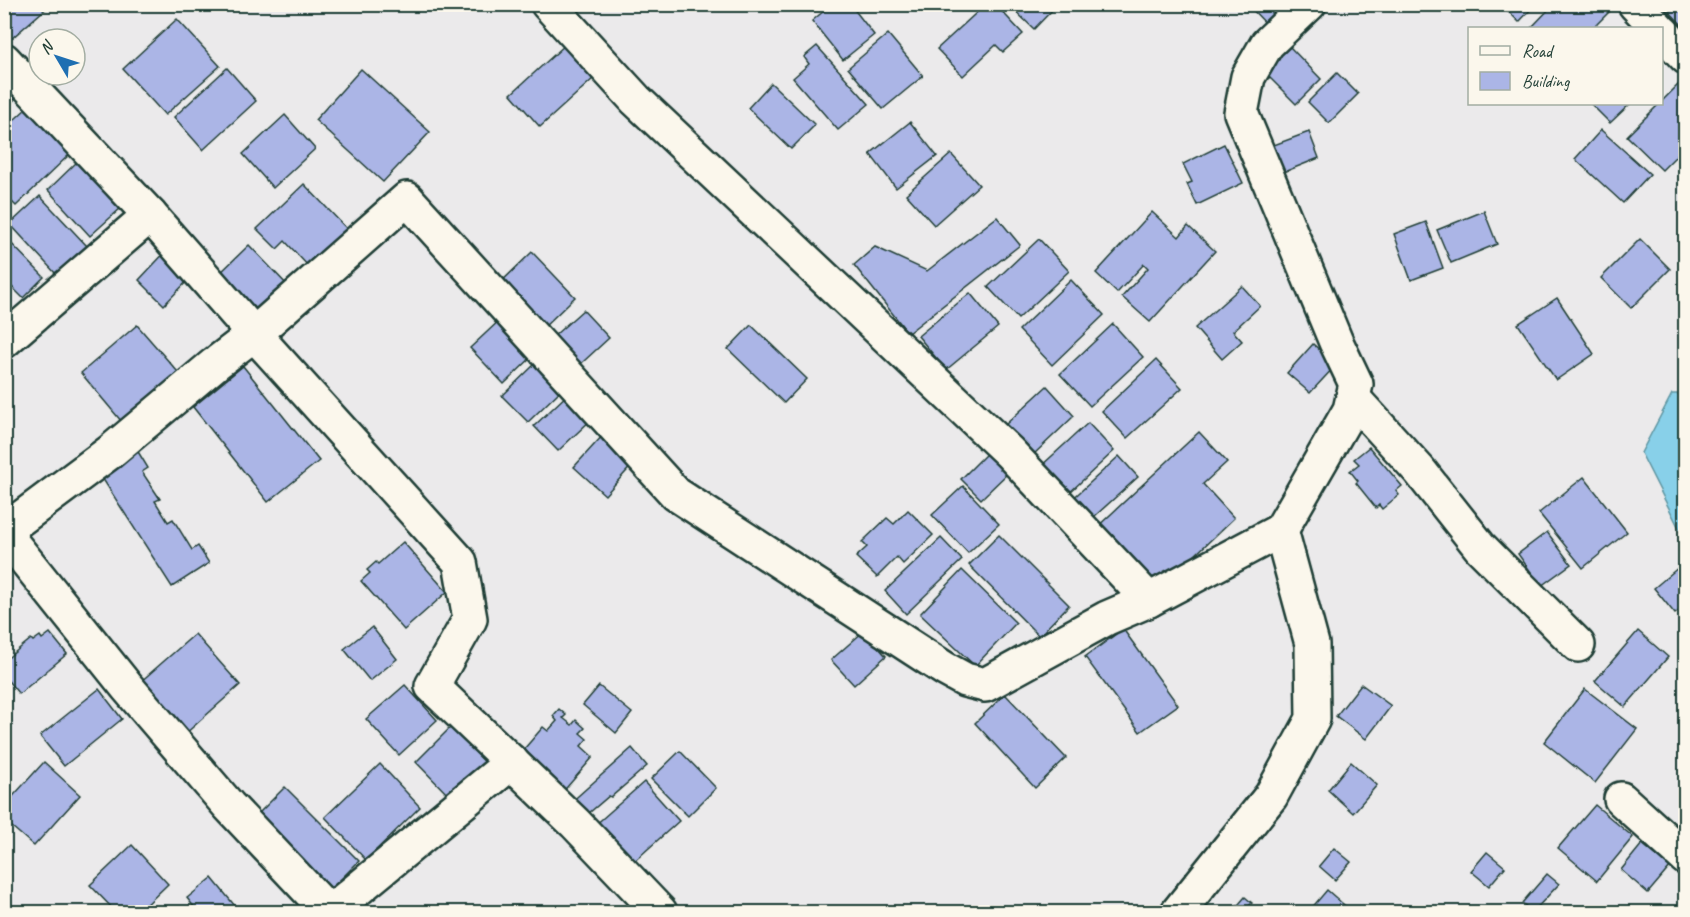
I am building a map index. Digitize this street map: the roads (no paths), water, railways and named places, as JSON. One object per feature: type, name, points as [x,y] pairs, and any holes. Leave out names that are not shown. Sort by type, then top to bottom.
[{"type":"street","points":[[548,4],[636,100],[1009,452],[1149,600]]},
{"type":"street","points":[[512,762],[330,912],[229,806],[126,687],[4,532],[110,452],[254,334],[406,199],[676,494],[955,675],[985,685],[1107,618],[1149,600],[1281,530],[1350,410],[1356,384],[1336,342],[1241,113],[1248,77],[1267,44],[1309,4]]},
{"type":"street","points":[[1635,4],[1657,27]]},
{"type":"street","points":[[1663,33],[1686,57]]},
{"type":"street","points":[[4,60],[150,215],[460,562],[470,619],[432,686],[575,822],[660,912]]},
{"type":"street","points":[[4,341],[150,215]]},
{"type":"street","points":[[1353,398],[1419,470],[1479,547],[1578,645]]},
{"type":"street","points":[[1178,912],[1271,796],[1313,719],[1312,644],[1281,530]]},
{"type":"street","points":[[1621,798],[1686,858]]},
{"type":"water","points":[[1672,394],[1685,394],[1686,530],[1681,532],[1641,453]]}]
